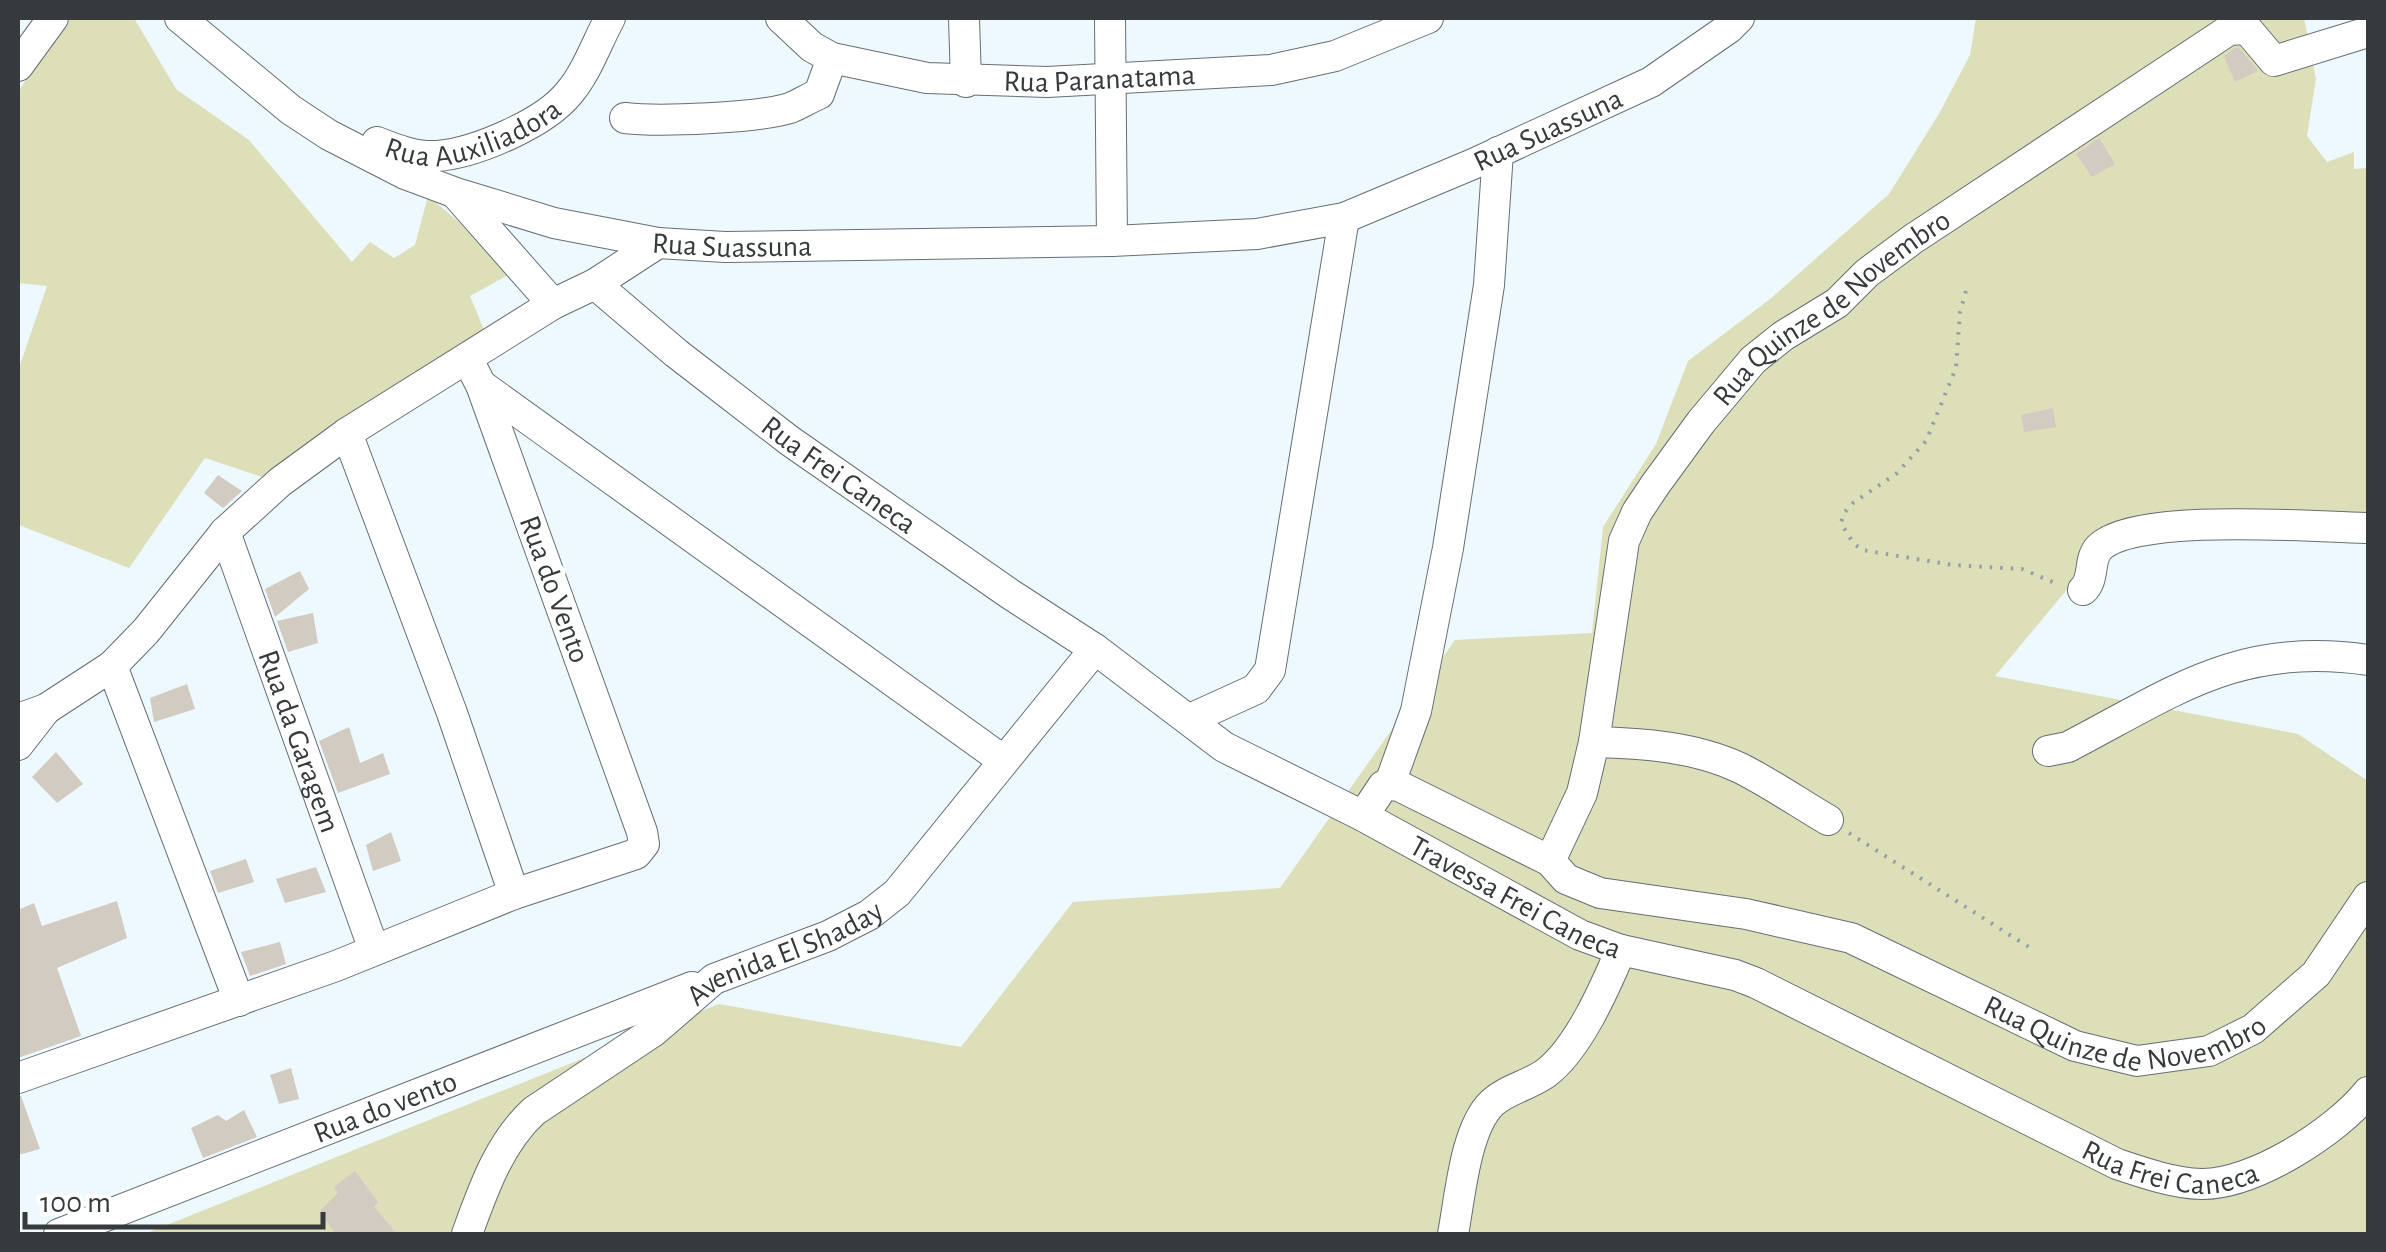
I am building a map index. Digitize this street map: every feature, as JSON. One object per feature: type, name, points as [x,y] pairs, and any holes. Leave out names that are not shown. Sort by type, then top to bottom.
[{"type":"street","points":[[18,66],[53,18]]},
{"type":"street","name":"Rua Suassuna","points":[[180,18],[291,110],[329,136],[406,174],[554,222],[658,243],[724,247],[1112,242],[1257,234],[1344,218],[1651,82],[1738,18]]},
{"type":"street","name":"Rua Auxiliadora","points":[[291,110],[414,155],[438,156],[462,150],[553,110],[578,80],[610,18]]},
{"type":"street","name":"Rua Paranatama","points":[[781,18],[812,47],[832,58],[966,82],[1207,76],[1309,64],[1428,18]]},
{"type":"street","points":[[964,18],[966,82]]},
{"type":"street","points":[[1110,18],[1112,242]]},
{"type":"street","name":"Rua Quinze de Novembro","points":[[1550,861],[1582,793],[1594,742],[1624,541],[1636,512],[1655,485],[1752,360],[1837,303],[1913,239],[2229,30],[2248,29],[2274,61],[2368,32]]},
{"type":"street","points":[[625,118],[736,115],[789,108],[818,94],[832,58]]},
{"type":"street","points":[[1363,816],[1380,790],[1390,783],[1416,711],[1448,548],[1489,285],[1498,152]]},
{"type":"street","points":[[456,193],[553,304]]},
{"type":"street","points":[[1190,719],[1256,689],[1270,670],[1344,218]]},
{"type":"street","points":[[18,746],[32,714],[87,685],[112,666],[146,631],[225,532],[280,482],[347,433],[474,372],[553,304],[596,284],[658,243]]},
{"type":"street","name":"Rua Frei Caneca","points":[[596,284],[676,353],[790,441],[1010,594],[1095,648]]},
{"type":"street","points":[[474,372],[1004,761]]},
{"type":"street","name":"Rua do Vento","points":[[474,372],[644,844],[636,854],[514,894]]},
{"type":"street","points":[[18,1078],[239,1001],[514,894],[452,713],[347,433]]},
{"type":"street","points":[[2083,590],[2089,584],[2098,550],[2108,542],[2154,530],[2250,522],[2282,527],[2368,528]]},
{"type":"street","name":"Rua da Garagem","points":[[225,532],[374,950]]},
{"type":"street","name":"Travessa Frei Caneca","points":[[1095,648],[1224,747],[1363,816],[1580,935],[1621,950],[1756,983],[1963,1088]]},
{"type":"street","name":"Avenida El Shaday","points":[[467,1234],[488,1180],[518,1126],[534,1111],[654,1031],[714,979],[828,936],[869,915],[897,893],[1095,648]]},
{"type":"street","points":[[2048,751],[2068,747],[2200,677],[2231,667],[2278,657],[2337,655],[2368,660]]},
{"type":"street","points":[[112,666],[239,1001]]},
{"type":"street","points":[[1594,742],[1707,755],[1742,768],[1828,820]]},
{"type":"street","name":"Rua Quinze de Novembro","points":[[1390,783],[1550,861],[1566,879],[1600,893],[1746,914],[1851,938],[2074,1046],[2137,1061],[2210,1052],[2253,1029],[2316,974],[2368,897]]},
{"type":"street","points":[[1454,1234],[1474,1135],[1485,1114],[1492,1104],[1546,1074],[1592,1016],[1621,950]]},
{"type":"street","name":"Rua do vento","points":[[58,1234],[714,979]]},
{"type":"street","name":"Rua Frei Caneca","points":[[1963,1088],[2118,1164],[2199,1184],[2231,1180],[2281,1158],[2318,1136],[2368,1092]]},
{"type":"path","points":[[1966,291],[1960,312],[1956,368],[1926,441],[1897,472],[1853,503],[1841,523],[1862,550],[1953,565],[2022,569],[2074,592],[2083,590]]},
{"type":"path","points":[[1828,820],[2032,949]]},
{"type":"green space","points":[[66,18],[134,18],[176,89],[249,140],[352,262],[370,242],[394,258],[415,245],[428,196],[484,243],[510,274],[470,296],[484,330],[262,477],[205,458],[129,568],[19,525],[18,371],[47,286],[18,283],[18,92]]},
{"type":"green space","points":[[1976,18],[2304,18],[2316,79],[2307,136],[2327,162],[2354,152],[2354,169],[2368,168],[2368,514],[2293,513],[2083,551],[2070,586],[1995,676],[2298,734],[2368,781],[2368,1234],[144,1234],[719,1004],[961,1047],[1073,902],[1280,888],[1455,640],[1592,633],[1603,527],[1656,444],[1688,361],[1770,299],[1889,194],[1970,55]]},
{"type":"building","points":[[2235,48],[2258,71],[2235,82],[2224,56]]},
{"type":"building","points":[[2099,138],[2115,164],[2092,177],[2076,154]]},
{"type":"building","points":[[2053,408],[2056,427],[2024,432],[2021,415]]},
{"type":"building","points":[[218,475],[242,491],[223,508],[204,493]]},
{"type":"building","points":[[300,571],[309,589],[275,617],[265,589]]},
{"type":"building","points":[[313,613],[318,643],[288,652],[277,621]]},
{"type":"building","points":[[187,684],[195,709],[154,722],[150,698]]},
{"type":"building","points":[[349,727],[360,763],[383,753],[390,774],[338,793],[319,741]]},
{"type":"building","points":[[56,752],[83,784],[57,803],[32,777]]},
{"type":"building","points":[[391,832],[401,861],[373,871],[366,845]]},
{"type":"building","points":[[246,859],[254,882],[218,893],[210,871]]},
{"type":"building","points":[[316,867],[326,892],[285,903],[276,879]]},
{"type":"building","points":[[117,901],[127,938],[57,968],[81,1036],[18,1058],[18,910],[34,903],[42,926]]},
{"type":"building","points":[[280,942],[286,964],[250,976],[241,952]]},
{"type":"building","points":[[291,1068],[299,1099],[279,1104],[270,1075]]},
{"type":"building","points":[[18,1096],[40,1149],[18,1155]]},
{"type":"building","points":[[244,1110],[257,1137],[203,1158],[191,1128],[218,1115],[226,1121]]},
{"type":"building","points":[[355,1171],[378,1202],[374,1207],[397,1234],[335,1234],[320,1211],[338,1193],[334,1187]]}]
